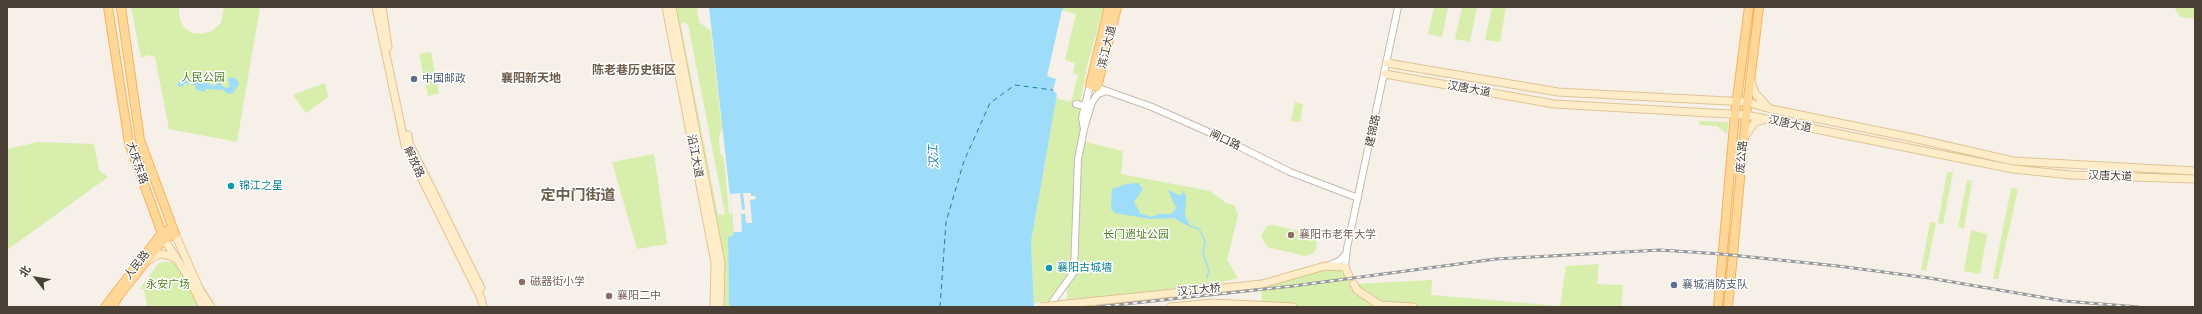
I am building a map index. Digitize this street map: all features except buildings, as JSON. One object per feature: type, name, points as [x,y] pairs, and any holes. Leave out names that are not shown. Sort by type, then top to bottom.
[{"type":"main road","name":"大庆东路","points":[[108,7],[129,143],[163,236],[178,260],[203,307]]},
{"type":"main road","name":"大庆东路","points":[[121,7],[140,140],[174,231],[199,288],[211,307]]},
{"type":"main road","name":"解放路","points":[[376,7],[405,145],[481,298],[483,307]]},
{"type":"main road","name":"解放路","points":[[382,7],[388,43],[410,143],[485,297],[487,307]]},
{"type":"main road","name":"沿江大道","points":[[666,7],[715,263],[714,307]]},
{"type":"main road","name":"沿江大道","points":[[672,7],[721,262],[720,307]]},
{"type":"main road","name":"滨江大道","points":[[1093,86],[1110,7]]},
{"type":"main road","name":"滨江大道","points":[[1093,86],[1117,7]]},
{"type":"main road","name":"庞公路","points":[[1718,307],[1735,114],[1738,101],[1749,7]]},
{"type":"main road","name":"庞公路","points":[[1728,307],[1743,140],[1759,7]]},
{"type":"main road","name":"汉唐大道","points":[[1387,63],[1558,92],[1747,102],[1771,110],[1913,138],[2013,161],[2195,170]]},
{"type":"main road","name":"汉唐大道","points":[[1385,74],[1554,104],[1746,115],[2013,169],[2071,175],[2195,179]]},
{"type":"main road","points":[[1750,79],[1755,93],[1771,110]]},
{"type":"main road","points":[[1727,101],[1736,96],[1739,88]]},
{"type":"main road","points":[[1725,114],[1731,118],[1734,130]]},
{"type":"main road","points":[[1743,140],[1748,128],[1755,122],[1770,120]]},
{"type":"main road","points":[[146,258],[156,227],[153,210]]},
{"type":"main road","name":"人民路","points":[[105,307],[163,236],[174,231]]},
{"type":"main road","points":[[146,258],[160,254],[172,256],[178,260]]},
{"type":"main road","name":"人民路","points":[[112,307],[146,258]]},
{"type":"main road","name":"汉江大桥","points":[[1041,307],[1262,284],[1325,266],[1345,267]]},
{"type":"main road","points":[[1345,267],[1350,276]]},
{"type":"main road","points":[[1354,284],[1357,290],[1380,305],[1413,307]]},
{"type":"main road","name":"汉江大桥","points":[[1170,307],[1213,302],[1293,307]]},
{"type":"street","name":"建锦路","points":[[1345,267],[1346,254],[1398,7]]},
{"type":"street","name":"闸口路","points":[[1093,86],[1152,107],[1222,138],[1290,172],[1358,198]]},
{"type":"street","points":[[1084,129],[1082,118],[1093,86]]},
{"type":"street","points":[[1052,307],[1053,301],[1074,272],[1078,159],[1084,129],[1092,102],[1098,94],[1110,91]]},
{"type":"street","points":[[1076,104],[1085,106]]},
{"type":"street","points":[[1325,266],[1339,261],[1346,254]]},
{"type":"green space","name":"人民公园","points":[[131,7],[179,7],[179,15],[183,27],[192,33],[202,34],[212,31],[221,23],[224,7],[260,7],[237,142],[169,129],[155,57],[147,55],[141,58]]},
{"type":"green space","points":[[670,7],[697,7],[699,22],[711,31],[722,129],[719,137],[720,153],[724,158],[729,213],[732,213],[734,232],[732,236],[728,238],[729,307],[720,307]],"holes":[[[683,22],[688,24],[725,214],[718,215],[681,25]]]},
{"type":"green space","name":"长门遗址公园","points":[[1065,7],[1104,7],[1087,66],[1080,104],[1085,106],[1082,141],[1123,151],[1121,174],[1210,191],[1226,203],[1234,205],[1238,215],[1227,260],[1238,278],[1222,282],[1067,304],[1067,284],[1053,301],[1034,303],[1031,242],[1056,98],[1071,102],[1078,75],[1073,73],[1075,63],[1065,60],[1076,14],[1062,10]]},
{"type":"green space","points":[[1434,7],[1448,7],[1442,37],[1428,34]]},
{"type":"green space","points":[[1462,7],[1477,7],[1470,42],[1455,39]]},
{"type":"green space","points":[[1492,7],[1506,7],[1500,42],[1485,40]]},
{"type":"green space","points":[[2174,7],[2195,7],[2195,19],[2180,17]]},
{"type":"green space","points":[[431,52],[439,93],[428,96],[419,54]]},
{"type":"green space","points":[[325,83],[328,97],[306,113],[293,95]]},
{"type":"green space","points":[[1295,102],[1303,104],[1300,122],[1291,121]]},
{"type":"green space","points":[[1699,121],[1728,122],[1727,134],[1717,126],[1699,125]]},
{"type":"green space","points":[[39,142],[94,144],[99,170],[108,177],[7,250],[7,149]]},
{"type":"green space","points":[[654,154],[667,244],[637,249],[612,162]]},
{"type":"green space","points":[[1947,172],[1953,172],[1943,224],[1938,223]]},
{"type":"green space","points":[[1967,180],[1972,181],[1964,229],[1958,227]]},
{"type":"green space","points":[[2011,188],[2018,189],[1998,279],[1993,279]]},
{"type":"green space","points":[[1930,222],[1936,223],[1926,271],[1921,270]]},
{"type":"green space","points":[[1273,225],[1310,233],[1316,237],[1317,248],[1312,254],[1305,256],[1267,247],[1261,236],[1267,226]]},
{"type":"green space","points":[[1971,230],[1987,234],[1980,274],[1964,271]]},
{"type":"green space","name":"永安广场","points":[[178,260],[203,307],[147,306],[144,290],[140,288],[159,263]]},
{"type":"green space","points":[[1599,264],[1597,284],[1623,285],[1621,307],[1170,307],[1261,304],[1262,284],[1325,266],[1345,267],[1354,284],[1432,280],[1431,295],[1560,306],[1566,266]]},
{"type":"water","name":"汉江","points":[[709,7],[1065,7],[1062,10],[1047,76],[1056,79],[1053,90],[1057,94],[1031,242],[1034,307],[729,307],[728,237],[732,236],[734,232]]},
{"type":"water","points":[[183,77],[198,79],[198,83],[207,83],[214,86],[220,82],[222,86],[226,88],[230,87],[228,79],[231,77],[237,79],[239,84],[232,94],[226,93],[224,90],[206,89],[205,92],[195,89],[196,85],[184,83],[183,87],[178,86],[177,85]]},
{"type":"water","points":[[1138,183],[1143,189],[1134,202],[1141,214],[1152,217],[1158,214],[1170,214],[1174,212],[1176,208],[1168,190],[1179,195],[1182,194],[1182,190],[1186,196],[1185,215],[1190,226],[1175,218],[1150,219],[1115,213],[1111,209],[1112,189],[1126,184]]},
{"type":"pier","points":[[740,193],[742,210],[745,209],[743,193],[751,193],[751,196],[755,196],[756,199],[750,200],[752,223],[746,223],[745,214],[741,214],[742,232],[734,232],[730,194]]},
{"type":"waterway","points":[[1175,218],[1199,229],[1205,241],[1203,254],[1209,270],[1207,277]]},
{"type":"ferry route","points":[[940,307],[946,222],[964,161],[990,103],[1015,85],[1053,90]]},
{"type":"railway","points":[[1097,307],[1293,286],[1496,259],[1660,250],[1721,254],[1838,266],[1929,278],[2064,301],[2139,307]]},
{"type":"place","name":"中国邮政","points":[[414,79]]},
{"type":"place","name":"锦江之星","points":[[231,186]]},
{"type":"place","name":"襄阳市老年大学","points":[[1291,235]]},
{"type":"place","name":"襄阳古城墙","points":[[1049,268]]},
{"type":"place","name":"磁器街小学","points":[[522,282]]},
{"type":"place","name":"襄城消防支队","points":[[1674,285]]},
{"type":"place","name":"襄阳二中","points":[[609,296]]},
{"type":"district","name":"陈老巷历史街区","points":[[634,70]]},
{"type":"district","name":"襄阳新天地","points":[[531,78]]},
{"type":"district","name":"定中门街道","points":[[578,195]]}]
